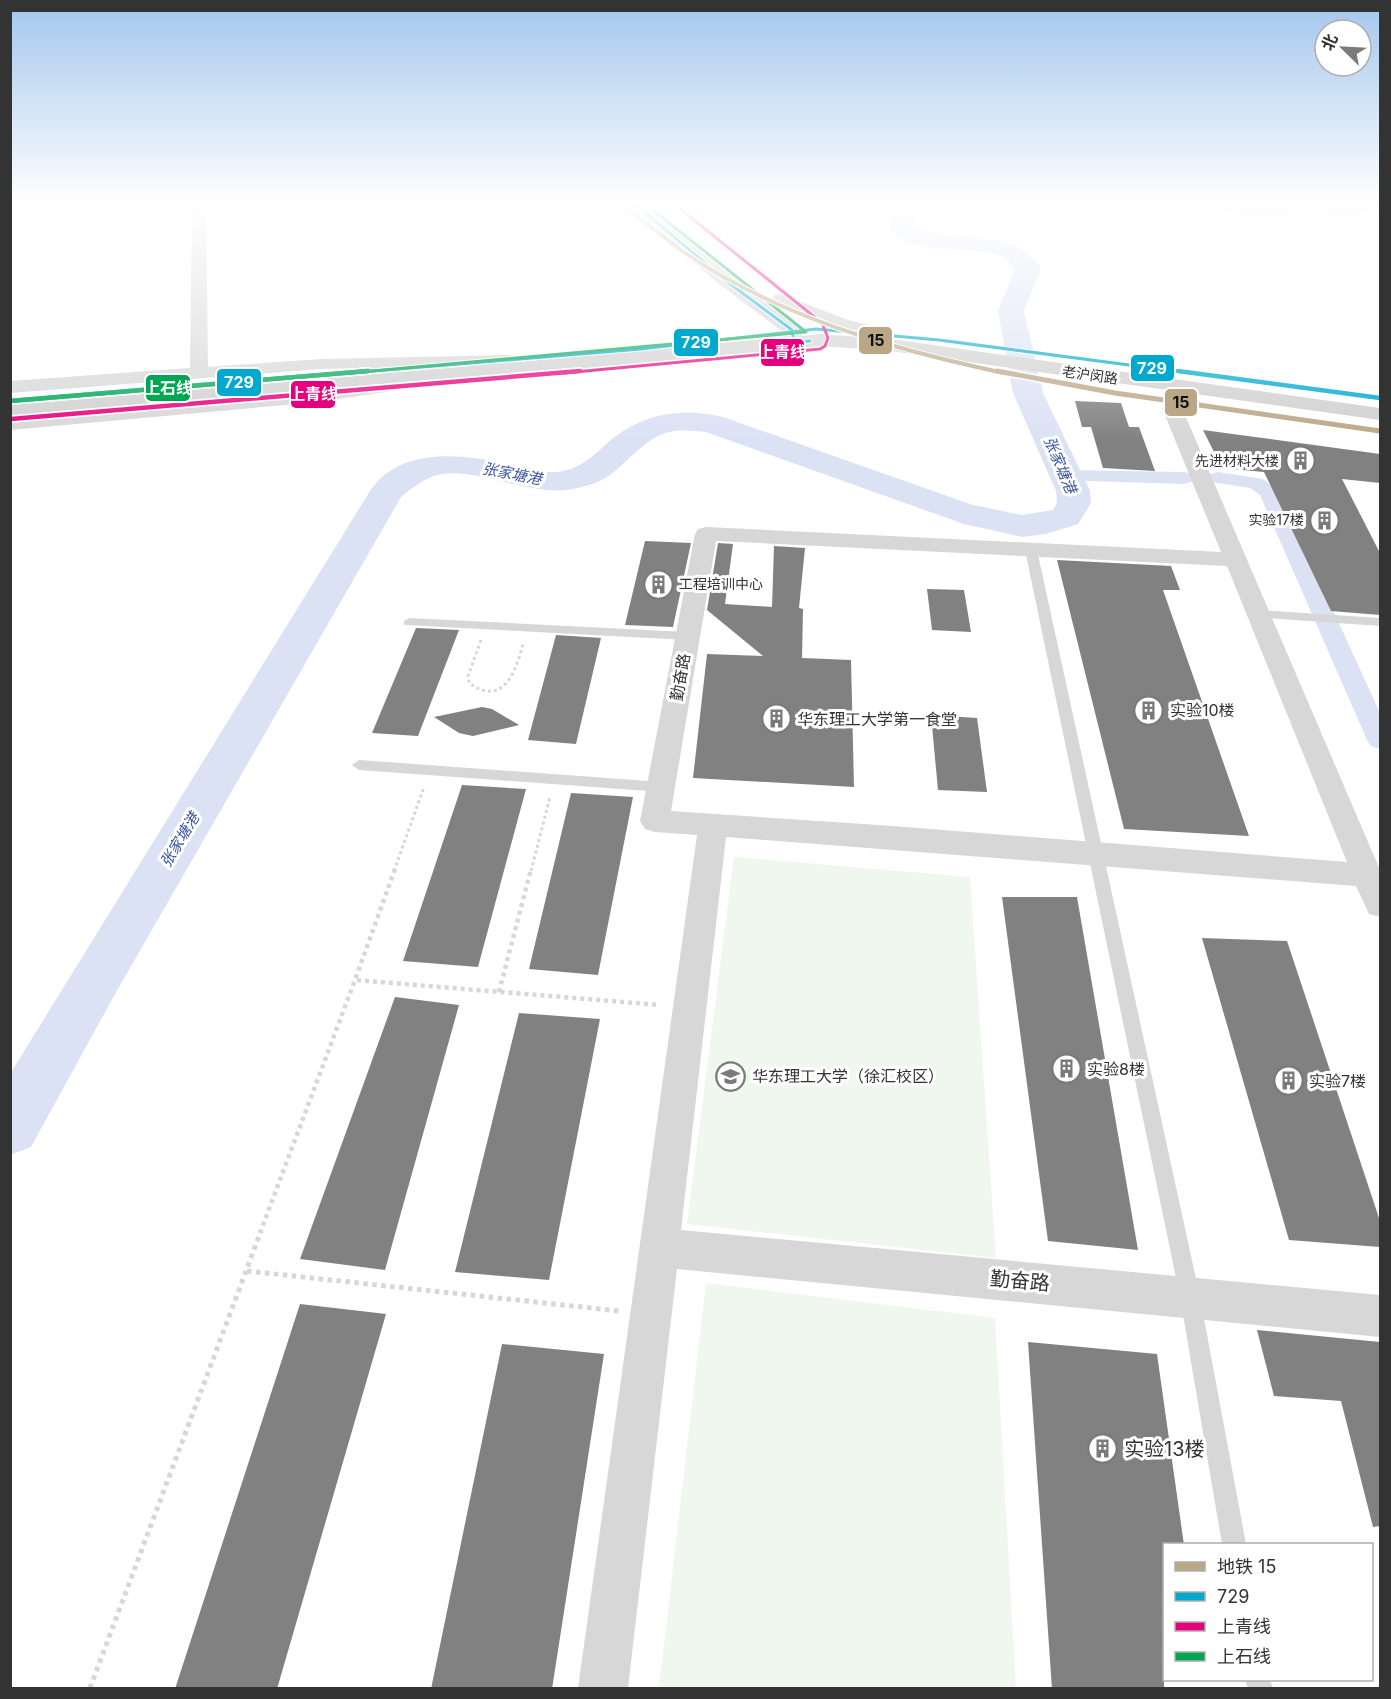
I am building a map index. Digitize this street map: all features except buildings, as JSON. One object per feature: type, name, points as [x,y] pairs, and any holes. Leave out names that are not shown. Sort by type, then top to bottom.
[{"type":"main road","points":[[641,349],[718,334],[736,324],[742,317],[744,308],[726,283]]},
{"type":"main road","points":[[728,283],[793,336]]},
{"type":"main road","points":[[761,283],[781,299],[818,335]]},
{"type":"main road","points":[[781,299],[843,325],[895,336]]},
{"type":"main road","name":"老沪闵路","points":[[818,335],[891,345],[1380,398]]},
{"type":"main road","name":"老沪闵路","points":[[10,410],[509,365],[793,336]]},
{"type":"main road","name":"老沪闵路","points":[[10,401],[509,365],[641,349],[793,336],[895,336],[998,355]]},
{"type":"main road","name":"老沪闵路","points":[[1062,363],[1380,414]]},
{"type":"street","points":[[199,283],[199,372]]},
{"type":"street","points":[[10,387],[321,364],[509,365]]},
{"type":"street","points":[[10,424],[318,396],[509,365]]},
{"type":"street","points":[[1172,408],[1380,905]]},
{"type":"street","name":"勤奋路","points":[[713,826],[655,821],[706,534],[1031,550]]},
{"type":"street","points":[[1031,550],[1236,560]]},
{"type":"street","points":[[603,1689],[713,826],[893,837],[1368,875]]},
{"type":"street","name":"勤奋路","points":[[659,1248],[1380,1316]]},
{"type":"lane","points":[[1031,550],[1190,1297],[1234,1543]]},
{"type":"lane","points":[[1258,614],[1380,622]]},
{"type":"lane","points":[[409,622],[687,636]]},
{"type":"lane","points":[[359,765],[662,787]]},
{"type":"path","points":[[487,626],[468,676],[469,683],[475,688],[488,691],[501,689],[512,679],[528,627]]},
{"type":"path","points":[[90,1689],[355,980],[430,770]]},
{"type":"path","points":[[499,992],[554,779]]},
{"type":"path","points":[[355,980],[690,1007]]},
{"type":"path","points":[[247,1271],[650,1314]]},
{"type":"shaded area","points":[[734,857],[970,877],[996,1258],[687,1224]]},
{"type":"shaded area","points":[[706,1283],[995,1318],[1016,1688],[659,1688]]},
{"type":"waterway","name":"张家塘港","points":[[10,1128],[96,979],[387,491],[403,478],[436,466],[470,466],[548,482],[573,479],[597,469],[632,439],[653,427],[670,422],[695,422],[712,424],[964,514],[1022,526],[1046,523],[1066,517],[1074,503],[1073,491],[1028,393],[1011,311],[1022,283]]},
{"type":"waterway","points":[[1066,476],[1184,478]]},
{"type":"waterway","points":[[1218,478],[1256,483],[1269,492],[1380,740]]},
{"type":"metro line","name":"15","points":[[734,283],[799,313],[850,332],[954,362],[1061,384],[1380,431]]},
{"type":"transit line","name":"729","points":[[729,283],[792,330],[794,342],[810,341]]},
{"type":"transit line","name":"上石线","points":[[10,401],[508,360],[806,332],[745,283]]},
{"type":"transit line","name":"上青线","points":[[11,419],[510,378],[820,349],[825,346],[828,338],[822,323],[773,283]]},
{"type":"transit line","name":"729","points":[[10,401],[641,349],[816,329],[939,340],[1380,398]]},
{"type":"place","name":"先进材料大楼","points":[[1300,461]]},
{"type":"place","name":"实验17楼","points":[[1325,520]]},
{"type":"place","name":"工程培训中心","points":[[658,584]]},
{"type":"place","name":"实验10楼","points":[[1149,710]]},
{"type":"place","name":"华东理工大学第一食堂","points":[[776,719]]},
{"type":"place","name":"实验8楼","points":[[1066,1069]]},
{"type":"place","name":"华东理工大学（徐汇校区）","points":[[731,1076]]},
{"type":"place","name":"实验7楼","points":[[1288,1081]]},
{"type":"place","name":"实验13楼","points":[[1103,1449]]}]
